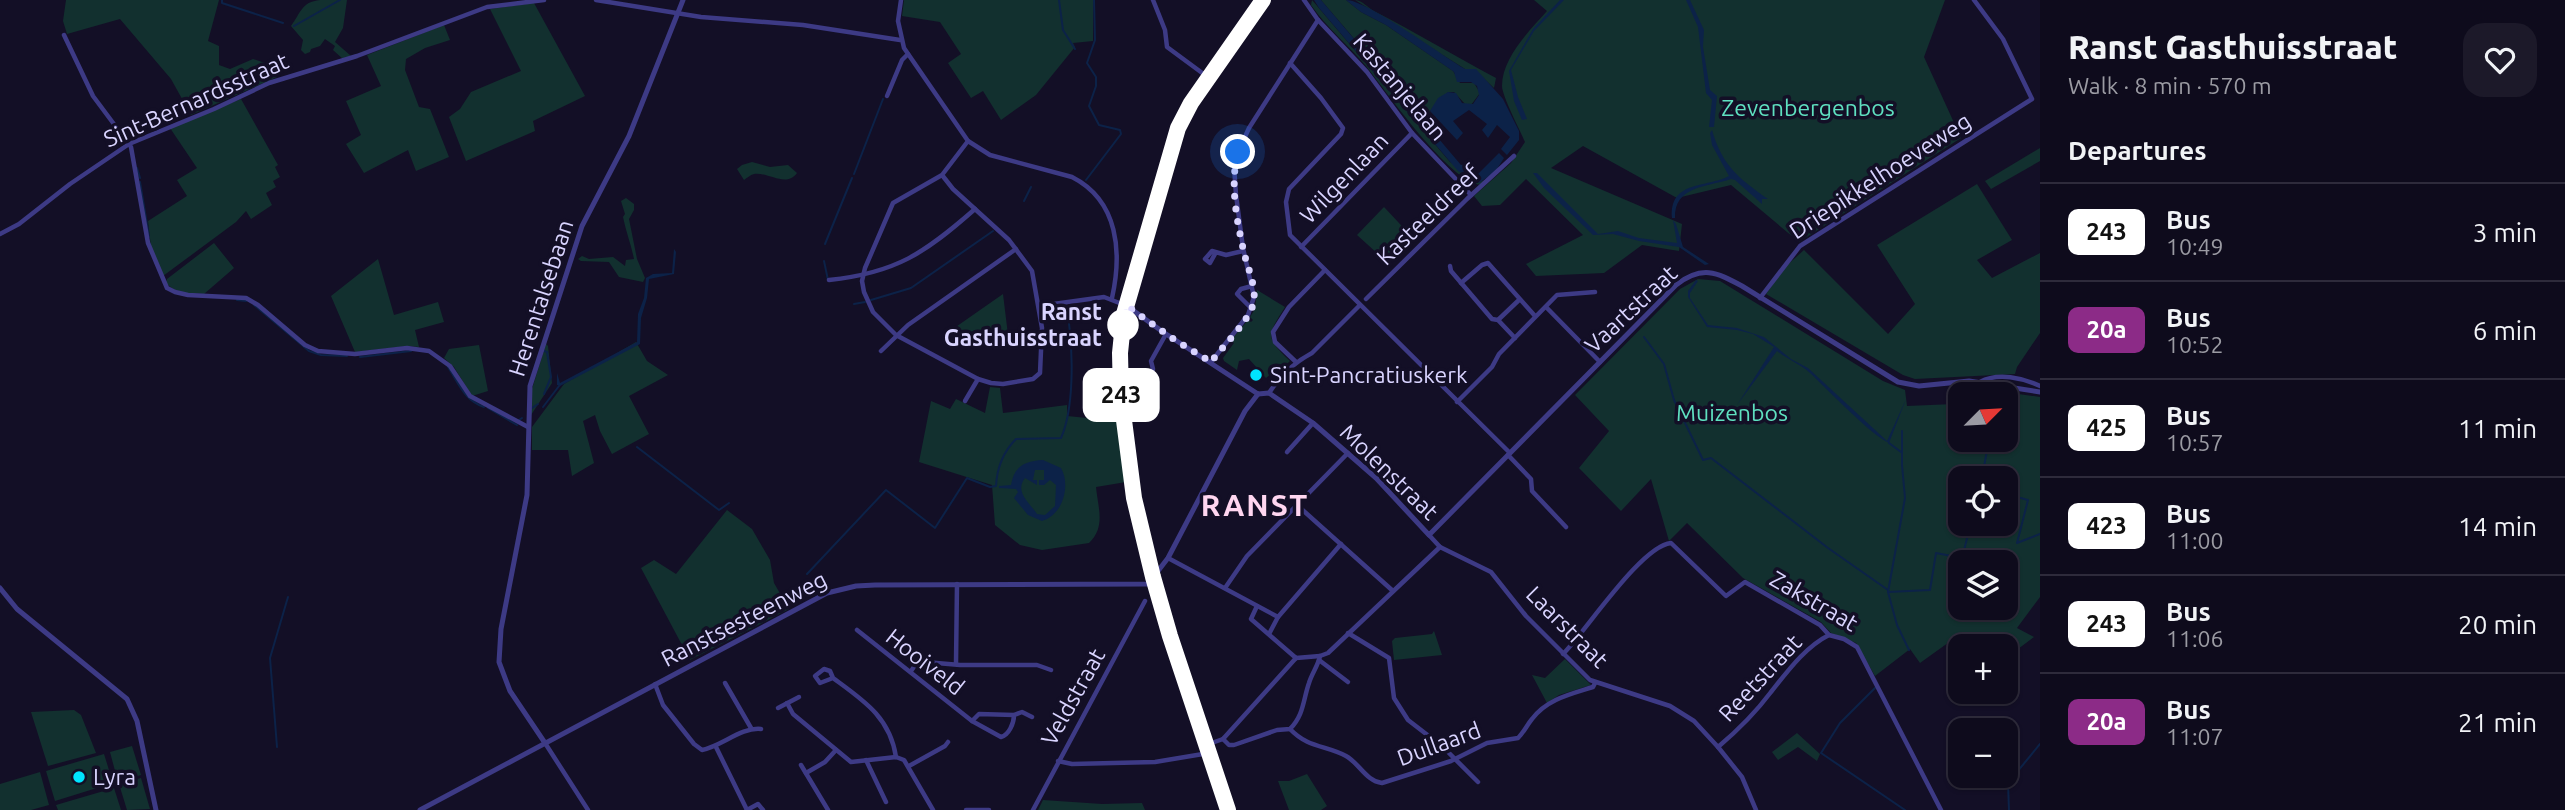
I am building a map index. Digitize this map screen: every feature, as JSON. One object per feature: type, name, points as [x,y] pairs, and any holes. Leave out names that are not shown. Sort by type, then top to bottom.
[{"type":"main road","points":[[1228,810],[1153,577],[1134,498],[1121,397],[1121,346],[1127,306],[1174,140],[1191,103],[1264,0]]},
{"type":"street","name":"Sint-Bernardsstraat","points":[[0,234],[19,224],[70,184],[129,144],[285,77],[356,56],[487,7],[544,0]]},
{"type":"street","points":[[596,0],[678,14],[803,25],[901,40]]},
{"type":"street","name":"Herentalsebaan","points":[[588,810],[510,691],[499,662],[501,629],[527,495],[532,376],[582,226],[629,136],[683,0]]},
{"type":"street","points":[[901,0],[898,21],[901,40],[968,141],[990,155],[1072,177],[1083,183],[1107,211],[1115,234],[1118,270],[1112,298]]},
{"type":"street","points":[[1153,0],[1165,30],[1167,47],[1209,78]]},
{"type":"street","name":"Kastanjelaan","points":[[1304,0],[1318,20],[1367,72],[1412,133],[1471,195]]},
{"type":"street","name":"Driepikkelhoeveweg","points":[[1760,298],[1800,246],[2032,99],[2003,40],[1974,0]]},
{"type":"street","points":[[1211,362],[1251,308],[1254,297],[1244,251],[1234,166],[1243,139],[1318,20]]},
{"type":"street","points":[[64,35],[93,96],[129,144],[141,195],[148,243],[167,288],[188,295],[246,298],[305,345],[318,351],[368,354],[407,348],[429,351],[450,366],[470,396],[528,427]]},
{"type":"street","points":[[887,96],[902,60],[908,54]]},
{"type":"street","points":[[1290,63],[1343,128],[1341,134],[1289,189],[1286,202],[1289,230],[1301,247],[1509,454],[1531,479],[1536,496],[1566,527]]},
{"type":"street","name":"Wilgenlaan","points":[[1301,247],[1412,133]]},
{"type":"street","points":[[942,175],[1016,249],[1032,271],[1041,305],[1042,328],[1040,373],[1033,379],[1003,384],[978,379],[896,335],[873,312],[864,292],[863,275],[892,203],[942,175],[968,141]]},
{"type":"street","name":"Kasteeldreef","points":[[1366,299],[1514,156]]},
{"type":"street","points":[[829,280],[889,269],[909,260],[954,228],[975,209]]},
{"type":"street","points":[[881,351],[896,335],[1016,249]]},
{"type":"street","points":[[1215,254],[1226,255],[1244,251]]},
{"type":"street","points":[[1461,283],[1488,263],[1535,316]]},
{"type":"street","points":[[1450,266],[1451,271],[1492,318],[1498,320],[1515,338]]},
{"type":"street","points":[[1296,362],[1275,342],[1273,332],[1289,307],[1325,270]]},
{"type":"street","name":"Vaartstraat","points":[[1429,535],[1676,285],[1699,273],[1715,273],[1898,382],[1919,386],[1948,382]]},
{"type":"street","points":[[1251,308],[1237,294],[1241,289],[1252,286]]},
{"type":"street","points":[[1457,402],[1492,367],[1499,354],[1560,293],[1595,292]]},
{"type":"street","points":[[1041,305],[1112,298],[1258,394],[1269,393],[1302,356],[1312,353],[1360,305]]},
{"type":"street","points":[[1498,320],[1519,300]]},
{"type":"street","points":[[1546,307],[1600,362]]},
{"type":"street","points":[[1140,391],[1153,369],[1151,361],[1166,334]]},
{"type":"street","name":"Vaartstraat","points":[[1982,382],[1993,378],[2011,378],[2040,386]]},
{"type":"street","points":[[965,401],[978,379]]},
{"type":"street","name":"Vaartstraat","points":[[1951,382],[1969,382]]},
{"type":"street","name":"Vaartstraat","points":[[2018,389],[2040,392]]},
{"type":"street","name":"Molenstraat","points":[[1269,393],[1313,422],[1348,453],[1382,484],[1440,547]]},
{"type":"street","name":"Ranstsesteenweg","points":[[420,810],[827,593],[864,585],[1147,586],[1168,558],[1245,411],[1258,394]]},
{"type":"street","name":"Molenstraat","points":[[1287,452],[1313,422]]},
{"type":"street","points":[[1225,588],[1238,566],[1348,453]]},
{"type":"street","points":[[1297,505],[1393,591]]},
{"type":"street","name":"Zakstraat","points":[[1563,654],[1635,569],[1656,549],[1671,543],[1726,596],[1745,582],[1820,625],[1829,635],[1850,642],[1860,650],[1941,810]]},
{"type":"street","points":[[1269,634],[1278,617],[1340,544]]},
{"type":"street","points":[[1223,738],[1229,745],[1234,745],[1277,730],[1290,729],[1302,712],[1309,682],[1320,658],[1440,547]]},
{"type":"street","name":"Laarstraat","points":[[1440,547],[1492,572],[1526,616],[1581,673],[1595,682],[1677,709],[1694,722],[1746,783],[1756,810]]},
{"type":"street","points":[[1168,558],[1278,617]]},
{"type":"street","points":[[1150,561],[1162,565]]},
{"type":"street","points":[[957,584],[957,663]]},
{"type":"street","points":[[0,587],[17,609],[127,699],[137,721],[156,810]]},
{"type":"street","name":"Veldstraat","points":[[1033,810],[1145,601]]},
{"type":"street","points":[[1257,606],[1251,619],[1296,658],[1320,658],[1348,682]]},
{"type":"street","name":"Hooiveld","points":[[856,630],[972,721],[1001,737],[1006,735],[1014,715]]},
{"type":"street","points":[[1348,633],[1389,658],[1394,698],[1406,718],[1455,758],[1478,782]]},
{"type":"street","name":"Reetstraat","points":[[1718,747],[1761,704],[1791,667],[1829,635]]},
{"type":"street","points":[[1206,745],[1223,738],[1296,658]]},
{"type":"street","points":[[911,671],[920,663],[1037,665],[1051,670]]},
{"type":"street","points":[[833,678],[880,716],[894,740],[896,757]]},
{"type":"street","name":"Dullaard","points":[[1290,729],[1305,742],[1348,757],[1379,783],[1455,758],[1487,743],[1518,738],[1545,706],[1568,693],[1593,687],[1595,682]]},
{"type":"street","points":[[725,683],[751,728]]},
{"type":"street","points":[[652,685],[702,750],[716,747],[751,728],[761,729]]},
{"type":"street","points":[[778,708],[799,697]]},
{"type":"street","points":[[787,704],[793,714],[851,762],[896,757],[904,760],[933,810]]},
{"type":"street","name":"Hooiveld","points":[[972,721],[979,714],[1014,715],[1022,712],[1032,717]]},
{"type":"street","points":[[909,766],[948,742]]},
{"type":"street","points":[[716,747],[747,810],[758,804],[764,810]]},
{"type":"street","points":[[806,773],[825,762],[836,750]]},
{"type":"street","points":[[1058,761],[1072,764],[1155,762],[1209,753]]},
{"type":"street","points":[[866,760],[886,802]]},
{"type":"street","points":[[801,765],[828,810]]},
{"type":"street","points":[[965,810],[989,810]]},
{"type":"green space","points":[[66,0],[219,0],[208,41],[219,46],[219,65],[230,69],[253,59],[271,65],[277,77],[191,115],[171,79],[120,19],[67,34],[63,21]]},
{"type":"green space","points":[[320,0],[347,0],[343,28],[335,42],[351,56],[343,59],[333,50],[335,46],[325,39],[310,52],[305,54],[301,50],[303,40],[291,26],[305,6]]},
{"type":"green space","points":[[904,0],[1093,0],[1093,41],[1073,43],[1075,47],[1036,95],[1001,120],[983,91],[971,98],[948,63],[961,54],[940,22],[902,16]]},
{"type":"green space","points":[[1312,0],[1450,162],[1480,182],[1484,180],[1481,185],[1468,180],[1436,153],[1366,66],[1317,13],[1311,5]]},
{"type":"green space","points":[[1321,0],[1346,0],[1453,71],[1460,83],[1474,83],[1480,93],[1471,105],[1466,105],[1454,92],[1448,92],[1430,111],[1429,126]]},
{"type":"green space","points":[[1355,0],[1496,78],[1494,88],[1477,72],[1465,69]]},
{"type":"green space","name":"Zevenbergenbos","points":[[1534,0],[1945,0],[1924,57],[1961,138],[1799,242],[1731,185],[1677,198],[1583,146],[1551,168],[1682,224],[1679,251],[1642,245],[1604,273],[1536,276],[1526,264],[1583,235],[1526,179],[1500,205],[1482,206],[1474,196],[1511,163],[1525,142],[1502,86],[1503,76],[1512,55],[1547,11]]},
{"type":"green space","points":[[534,3],[585,96],[533,121],[535,131],[466,161],[449,117],[460,109],[471,92],[521,71],[490,9]]},
{"type":"green space","points":[[444,25],[450,40],[425,48],[406,59],[405,70],[419,107],[430,109],[449,157],[416,171],[408,150],[364,173],[346,144],[361,135],[346,101],[381,86],[367,55]]},
{"type":"green space","points":[[241,99],[278,165],[275,167],[280,177],[273,181],[276,187],[266,193],[272,205],[251,219],[246,211],[236,222],[163,276],[151,247],[148,221],[187,196],[177,180],[197,168],[170,128]]},
{"type":"green space","points":[[2040,148],[2040,161],[1991,189],[1985,181]]},
{"type":"green space","points":[[752,162],[770,167],[788,165],[797,173],[788,179],[754,174],[744,180],[737,169]]},
{"type":"green space","points":[[1977,184],[2012,240],[1977,260],[1992,278],[2040,253],[2040,333],[2015,374],[1915,379],[1903,375],[1766,294],[1784,268],[1804,250],[1888,334],[1915,304],[1877,245]]},
{"type":"green space","points":[[626,198],[634,204],[629,219],[637,259],[645,278],[643,282],[619,277],[609,262],[578,259],[582,256],[589,259],[613,257],[625,266],[626,260],[634,259],[623,217],[625,214],[621,201]]},
{"type":"green space","points":[[1384,207],[1413,238],[1388,263],[1357,235]]},
{"type":"green space","points":[[214,243],[234,268],[204,294],[179,291],[166,283],[167,279]]},
{"type":"green space","points":[[378,259],[394,315],[438,302],[444,322],[415,330],[419,347],[355,352],[331,296]]},
{"type":"green space","name":"Muizenbos","points":[[1698,279],[1720,281],[1883,381],[1905,390],[1907,406],[1948,404],[1948,452],[2018,452],[2018,394],[2040,397],[2040,597],[2017,628],[2034,637],[2018,649],[2018,634],[1948,634],[1948,643],[1920,663],[1910,649],[1875,676],[1856,643],[1831,633],[1821,622],[1743,578],[1687,523],[1669,541],[1651,479],[1621,511],[1579,468],[1609,431],[1575,395],[1680,289]]},
{"type":"green space","points":[[1257,290],[1285,307],[1271,336],[1276,347],[1290,361],[1276,374],[1273,372],[1266,378],[1249,359],[1239,361],[1237,370],[1223,358],[1234,343],[1231,340],[1248,320],[1253,320],[1250,317],[1255,309]]},
{"type":"green space","points":[[1003,294],[1008,335],[994,335],[982,329],[980,333],[975,330],[970,341],[950,331]]},
{"type":"green space","points":[[636,342],[647,361],[668,375],[629,396],[649,434],[612,454],[595,415],[583,421],[594,463],[572,476],[568,450],[532,450],[532,427],[564,384]]},
{"type":"green space","points":[[546,344],[552,383],[531,415],[531,392]]},
{"type":"green space","points":[[479,345],[488,391],[472,396],[454,367],[444,358],[449,349]]},
{"type":"green space","points":[[990,387],[1000,388],[1003,413],[1067,405],[1067,416],[1118,421],[1126,482],[1096,487],[1099,524],[1089,543],[1042,550],[1020,545],[995,525],[992,485],[919,462],[931,401],[950,409],[956,399],[985,413]]},
{"type":"green space","points":[[727,510],[752,529],[770,560],[774,583],[789,609],[690,660],[641,568],[654,560],[676,574]]},
{"type":"green space","points":[[1434,631],[1442,655],[1394,660],[1392,641],[1395,638],[1432,634]]},
{"type":"green space","points":[[1565,659],[1591,685],[1559,695],[1547,703],[1532,675],[1545,678]]},
{"type":"green space","points":[[74,710],[81,715],[96,753],[48,766],[31,712]]},
{"type":"green space","points":[[1797,733],[1820,754],[1817,761],[1798,747],[1778,760],[1772,752]]},
{"type":"green space","points":[[132,746],[141,775],[118,782],[110,752]]},
{"type":"green space","name":"Lyra","points":[[104,754],[113,783],[55,801],[46,771]]},
{"type":"green space","name":"Lyra","points":[[40,772],[49,805],[31,810],[0,810],[0,784]]},
{"type":"green space","points":[[1307,774],[1327,806],[1321,810],[1289,810],[1278,781],[1289,781]]},
{"type":"green space","points":[[141,778],[150,809],[127,810],[119,784]]},
{"type":"green space","name":"Lyra","points":[[114,788],[121,810],[58,810],[56,805]]},
{"type":"green space","points":[[1043,800],[1102,804],[1142,803],[1145,810],[1038,810]]},
{"type":"water","points":[[1314,0],[1321,0],[1461,165],[1466,164],[1478,174],[1499,153],[1504,158],[1495,172],[1479,183],[1458,171]]},
{"type":"water","points":[[1346,0],[1356,2],[1387,18],[1465,69],[1476,69],[1503,99],[1519,131],[1519,140],[1507,155],[1501,149],[1510,137],[1497,125],[1488,138],[1482,130],[1487,124],[1469,110],[1453,121],[1463,133],[1457,140],[1430,111],[1438,98],[1448,92],[1456,93],[1462,103],[1473,104],[1479,95],[1477,86],[1471,82],[1457,82],[1450,69]]},
{"type":"water","points":[[1560,0],[1564,0],[1534,31],[1511,70],[1527,119],[1522,120],[1514,101],[1509,71],[1533,29]]},
{"type":"water","points":[[1686,0],[1690,0],[1704,30],[1703,47],[1710,90],[1717,96],[1714,127],[1709,127],[1712,100],[1706,93],[1698,27]]},
{"type":"water","points":[[1712,130],[1726,162],[1768,199],[1762,199],[1762,204],[1731,179],[1702,186],[1686,194],[1676,207],[1675,218],[1672,218],[1673,206],[1683,191],[1729,176],[1712,145]]},
{"type":"water","points":[[1533,173],[1537,173],[1598,234],[1618,231],[1639,238],[1677,243],[1673,220],[1683,247],[1709,264],[1705,265],[1679,247],[1613,234],[1593,235],[1544,188]]},
{"type":"water","points":[[674,249],[674,274],[649,279],[641,318],[640,344],[560,386],[557,385],[557,373],[560,383],[637,342],[638,314],[644,298],[646,278],[653,274],[672,273]]},
{"type":"water","points":[[1696,280],[1698,281],[1690,293],[1690,298],[1708,325],[1737,328],[1764,337],[1791,359],[1808,368],[1887,441],[1906,399],[1889,443],[1861,422],[1806,370],[1777,351],[1737,405],[1774,347],[1753,334],[1707,327],[1688,297],[1688,291]]},
{"type":"water","points":[[1043,460],[1061,468],[1065,483],[1060,506],[1049,518],[1042,521],[1028,515],[1014,498],[1018,492],[1016,489],[999,488],[1011,485],[1021,466]],"holes":[[[1035,470],[1044,470],[1044,480],[1039,480],[1039,485],[1050,480],[1056,485],[1055,506],[1045,515],[1037,514],[1024,497],[1021,488],[1025,478],[1037,485],[1037,480],[1033,480]]]},
{"type":"waterway","points":[[222,0],[222,3],[283,23]]},
{"type":"waterway","points":[[294,26],[340,0]]},
{"type":"waterway","points":[[1059,0],[1063,30],[1075,49]]},
{"type":"waterway","points":[[1086,180],[1121,134],[1120,130],[1099,125],[1089,106],[1096,86],[1096,77],[1087,63],[1095,40],[1094,0]]},
{"type":"waterway","points":[[854,174],[883,99]]},
{"type":"waterway","points":[[137,168],[140,178]]},
{"type":"waterway","points":[[825,244],[852,178]]},
{"type":"waterway","points":[[140,182],[149,237]]},
{"type":"waterway","points":[[1024,201],[1031,187]]},
{"type":"waterway","points":[[871,300],[911,288],[993,231]]},
{"type":"waterway","points":[[824,261],[828,280]]},
{"type":"waterway","points":[[237,300],[246,301]]},
{"type":"waterway","points":[[854,304],[865,302]]},
{"type":"waterway","points":[[254,305],[309,351],[321,355],[347,356]]},
{"type":"waterway","points":[[807,574],[886,490],[935,528],[967,478],[990,487],[996,486],[1001,460],[1016,439],[1061,438],[1070,397],[1072,366],[1069,323]]},
{"type":"waterway","points":[[1644,337],[1664,364],[1674,400],[1703,460],[1711,458],[1828,548],[1888,590]]},
{"type":"waterway","points":[[360,357],[411,351]]},
{"type":"waterway","points":[[544,351],[547,352],[551,377],[544,394]]},
{"type":"waterway","points":[[448,367],[467,396],[484,407]]},
{"type":"waterway","points":[[543,407],[559,386]]},
{"type":"waterway","points":[[532,408],[538,404]]},
{"type":"waterway","points":[[488,408],[517,425]]},
{"type":"waterway","points":[[1902,431],[1905,498],[1888,592],[1897,625],[1909,650]]},
{"type":"waterway","points":[[1889,443],[1901,452]]},
{"type":"waterway","points":[[637,447],[719,510],[729,503]]},
{"type":"waterway","points":[[1984,466],[1987,452]]},
{"type":"waterway","points":[[2018,497],[2028,500],[2017,543],[2040,534]]},
{"type":"waterway","points":[[1888,592],[1930,590],[1936,553],[1962,558],[1968,536]]},
{"type":"waterway","points":[[277,747],[270,658],[288,597]]},
{"type":"waterway","points":[[1875,688],[1840,723],[1821,753],[1905,810]]},
{"type":"waterway","points":[[2018,771],[2040,744]]},
{"type":"waterway","points":[[2008,788],[2009,810]]},
{"type":"bus line","name":"243","points":[[1228,810],[1170,636],[1134,498],[1121,397],[1120,353],[1124,314],[1178,128],[1191,103],[1263,0]]},
{"type":"place","name":"Ranst Gasthuisstraat","points":[[1123,325]]},
{"type":"place","name":"Sint-Pancratiuskerk","points":[[1256,375]]},
{"type":"place","name":"Lyra","points":[[79,777]]},
{"type":"district","name":"RANST","points":[[1255,506]]},
{"type":"route","points":[[1123,325],[1127,306],[1211,362],[1248,315],[1254,292],[1242,248],[1234,180],[1238,152]]}]
